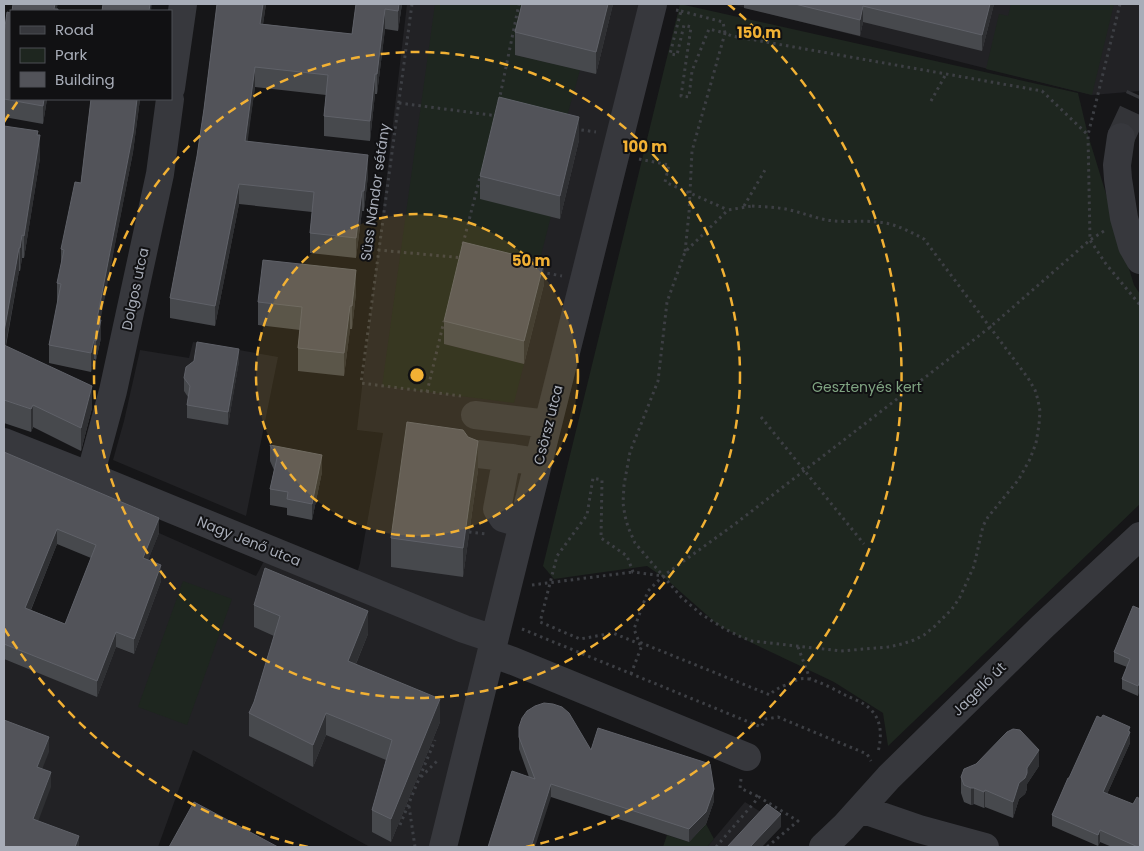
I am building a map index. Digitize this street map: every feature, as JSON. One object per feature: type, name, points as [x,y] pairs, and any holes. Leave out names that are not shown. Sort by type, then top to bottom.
[{"type":"street","points":[[172,81],[183,4]]},
{"type":"street","name":"Csörsz utca","points":[[443,847],[501,640],[523,524],[538,462],[663,6]]},
{"type":"street","name":"Dolgos utca","points":[[90,476],[114,391],[160,174],[170,100]]},
{"type":"street","points":[[1121,136],[1116,165],[1119,189],[1124,218],[1132,246],[1140,260]]},
{"type":"street","points":[[470,406],[548,424]]},
{"type":"street","name":"Nagy Jenő utca","points":[[4,442],[464,630],[501,640],[513,661],[744,765]]},
{"type":"street","points":[[478,454],[538,462]]},
{"type":"street","points":[[512,458],[505,467],[497,509],[503,518],[523,524]]},
{"type":"street","name":"Jagelló út","points":[[823,847],[861,809],[889,777],[1036,632],[1140,536]]},
{"type":"street","points":[[861,809],[919,829],[985,847]]},
{"type":"path","name":"Süss Nándor sétány","points":[[412,4],[360,383],[427,392]]},
{"type":"path","points":[[498,106],[520,4]]},
{"type":"path","points":[[1120,4],[1088,135],[1090,240],[1106,264],[1140,305]]},
{"type":"path","points":[[663,6],[722,22],[725,33],[692,151],[685,252],[667,302],[658,381],[630,452],[624,485],[623,503],[625,516],[635,544],[681,597],[701,614],[740,637],[752,641],[841,651],[888,648],[924,635],[957,602],[974,566],[983,526],[988,517],[1019,479],[1030,458],[1036,443],[1040,411],[1035,390],[1028,378],[924,239],[894,225],[878,222],[835,221],[771,207],[744,207],[728,210],[685,252]]},
{"type":"path","points":[[680,11],[670,54],[677,55],[684,25],[691,27],[681,96],[689,97],[692,71],[709,29],[732,36],[1042,91],[1088,135]]},
{"type":"path","points":[[931,101],[946,74]]},
{"type":"path","points":[[399,103],[505,117]]},
{"type":"path","points":[[493,125],[496,115]]},
{"type":"path","points":[[573,129],[603,133]]},
{"type":"path","points":[[636,158],[669,165],[665,182],[728,210]]},
{"type":"path","points":[[744,207],[765,170]]},
{"type":"path","points":[[462,248],[482,172]]},
{"type":"path","points":[[878,756],[880,727],[870,708],[819,682],[803,678],[791,681],[777,688],[770,695],[640,642],[634,629],[648,591],[663,576],[735,524],[989,328],[1090,240]]},
{"type":"path","points":[[378,250],[469,258]]},
{"type":"path","points":[[458,267],[460,257]]},
{"type":"path","points":[[537,271],[567,278]]},
{"type":"path","points":[[446,315],[427,392],[470,406]]},
{"type":"path","points":[[762,417],[864,544]]},
{"type":"path","points":[[631,674],[642,645],[613,633],[580,639],[540,622],[557,556],[588,515],[594,478],[602,480],[601,538],[627,556],[633,572]]},
{"type":"path","points":[[531,585],[633,572],[663,576]]},
{"type":"path","points":[[501,640],[631,674],[761,727],[766,719],[778,718],[867,754],[872,762]]},
{"type":"path","points":[[798,647],[810,679]]},
{"type":"path","points":[[400,825],[435,740]]},
{"type":"path","points":[[415,782],[439,759]]},
{"type":"path","points":[[744,765],[740,788],[798,821],[767,847]]},
{"type":"path","points":[[716,847],[758,797]]},
{"type":"path","points":[[409,804],[415,847]]},
{"type":"shaded area","points":[[407,4],[642,4],[434,847],[370,847],[193,750],[158,847],[4,847],[4,659],[97,696],[116,647],[133,654],[143,574],[159,533],[256,576],[273,544],[356,577],[383,433],[357,430]]},
{"type":"shaded area","points":[[730,4],[1140,4],[1140,91],[1092,95]]},
{"type":"shaded area","points":[[193,342],[278,357],[246,516],[113,460],[140,350],[189,358]]},
{"type":"shaded area","points":[[745,802],[764,814],[762,847],[707,847]]},
{"type":"green space","points":[[435,4],[528,4],[515,55],[580,70],[564,127],[551,216],[537,271],[444,344],[524,364],[514,403],[382,386]]},
{"type":"green space","name":"Gesztenyés kert","points":[[680,4],[1078,93],[1088,135],[1134,285],[1140,294],[1140,504],[888,746],[883,713],[834,682],[718,625],[666,579],[647,566],[554,579],[543,566]]},
{"type":"green space","points":[[1011,4],[1114,4],[1092,95],[986,69],[999,14],[1008,16]]},
{"type":"green space","points":[[183,581],[232,599],[187,725],[138,707]]},
{"type":"green space","points":[[706,824],[714,839],[707,847],[663,847],[667,835],[689,842]]},
{"type":"building","points":[[13,4],[55,4],[54,9],[58,9],[58,10],[12,10]]},
{"type":"building","points":[[103,4],[150,4],[149,10],[102,10]]},
{"type":"building","points":[[217,4],[263,4],[260,24],[352,34],[356,4],[399,4],[398,11],[385,9],[370,121],[324,116],[328,75],[255,67],[245,141],[368,155],[364,191],[362,191],[356,238],[310,233],[314,192],[239,184],[215,306],[170,298],[197,156]]},
{"type":"building","points":[[522,4],[608,4],[596,52],[515,32]]},
{"type":"building","points":[[795,4],[990,4],[982,35],[863,6],[860,20]]},
{"type":"building","points":[[7,12],[10,13],[10,100],[44,100],[43,106],[4,99],[4,34]]},
{"type":"building","points":[[499,97],[579,117],[560,196],[480,176]]},
{"type":"building","points":[[91,100],[137,100],[133,133],[97,319],[101,320],[91,353],[49,345],[61,284],[57,283],[64,250],[61,249],[75,182],[81,183]]},
{"type":"building","points":[[4,126],[38,131],[37,135],[40,135],[24,236],[22,235],[19,248],[4,332]]},
{"type":"building","points":[[463,242],[544,262],[524,341],[444,321]]},
{"type":"building","points":[[263,260],[356,270],[344,353],[298,348],[302,307],[258,302]]},
{"type":"building","points":[[197,342],[239,349],[228,412],[187,405],[190,386],[184,378],[186,367],[194,361]]},
{"type":"building","points":[[4,345],[92,386],[81,428],[33,405],[31,409],[4,400]]},
{"type":"building","points":[[407,422],[463,430],[468,437],[478,441],[463,548],[391,538]]},
{"type":"building","points":[[270,445],[322,455],[312,504],[287,499],[288,492],[270,489],[277,458]]},
{"type":"building","points":[[4,452],[159,518],[143,558],[161,565],[134,639],[116,632],[97,681],[4,644]],"holes":[[[57,529],[96,545],[65,624],[25,608]]]},
{"type":"building","points":[[265,568],[368,611],[348,661],[440,699],[391,819],[372,810],[392,740],[326,713],[313,745],[249,713],[280,616],[254,605]]},
{"type":"building","points":[[1133,606],[1140,609],[1140,680],[1138,686],[1122,679],[1130,659],[1114,652]]},
{"type":"building","points":[[544,703],[562,707],[569,713],[591,750],[598,728],[710,764],[714,789],[706,812],[689,829],[551,784],[531,847],[488,847],[512,771],[535,779],[519,737],[519,727],[527,711]]},
{"type":"building","points":[[1103,715],[1130,727],[1128,731],[1130,732],[1103,792],[1133,804],[1137,797],[1140,799],[1140,847],[1100,830],[1098,835],[1052,815],[1097,716],[1101,718]]},
{"type":"building","points":[[4,720],[49,737],[37,767],[51,772],[33,819],[79,836],[75,847],[4,847]]},
{"type":"building","points":[[1013,729],[1020,730],[1039,750],[1027,768],[1025,778],[1019,783],[1013,802],[985,790],[984,792],[964,785],[961,777],[964,769],[976,764],[1007,732]]},
{"type":"building","points":[[194,802],[278,847],[169,847]]},
{"type":"building","points":[[767,804],[781,814],[750,847],[727,847]]},
{"type":"tunnel","points":[[1121,137],[1140,96]]}]
